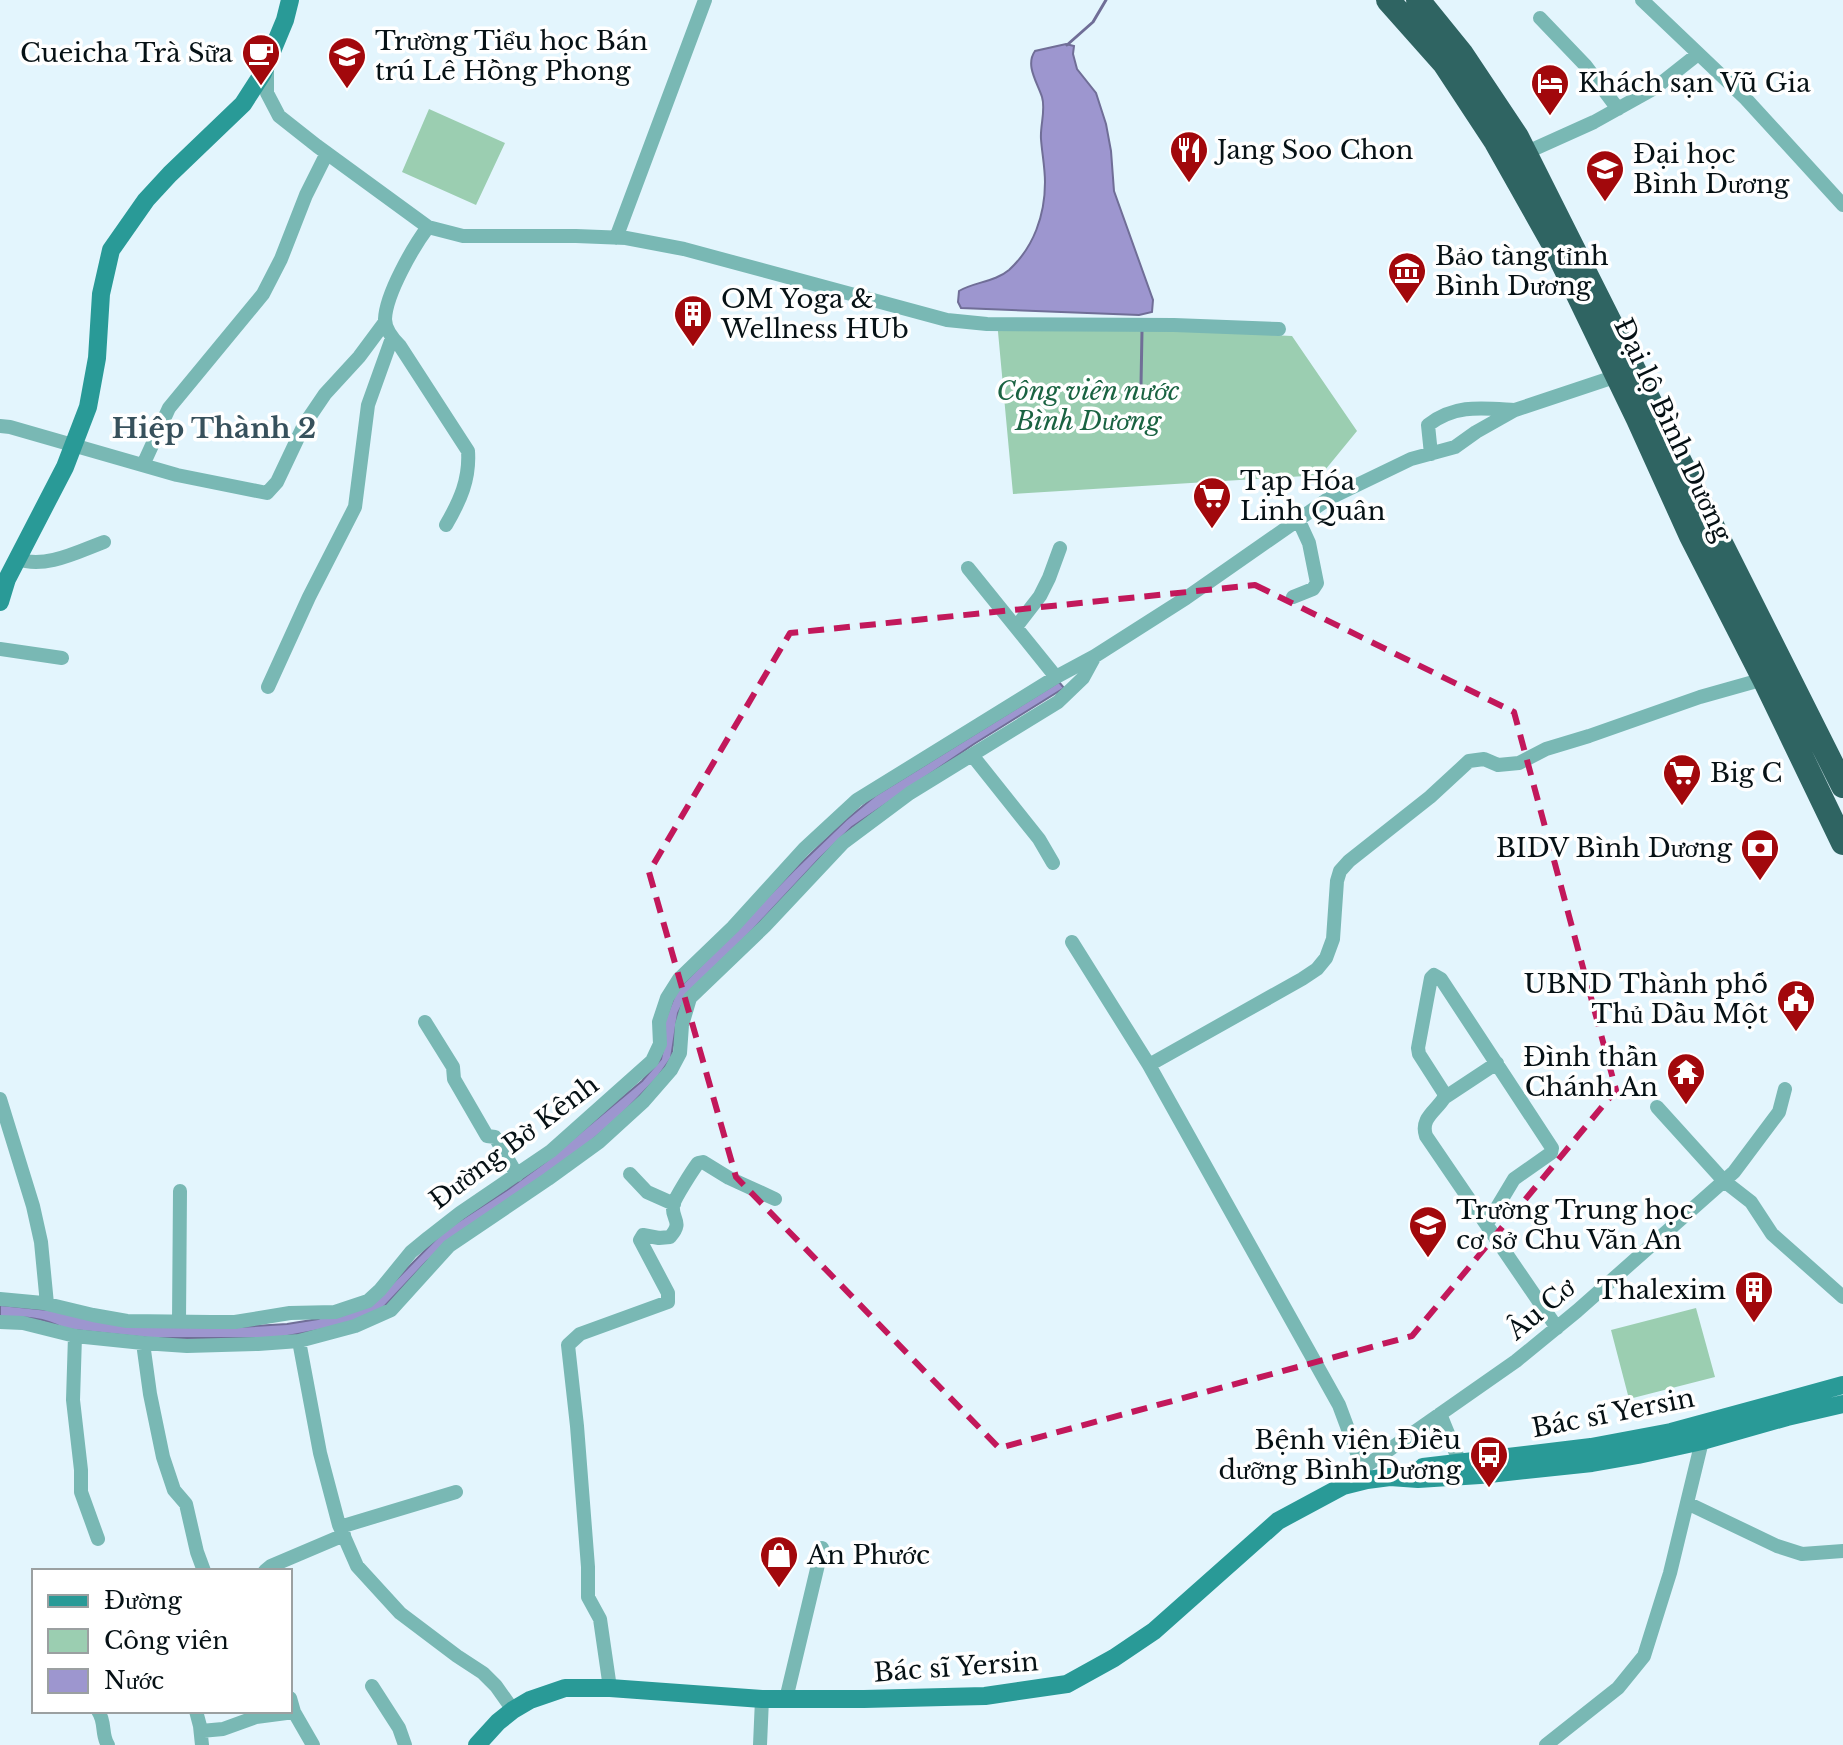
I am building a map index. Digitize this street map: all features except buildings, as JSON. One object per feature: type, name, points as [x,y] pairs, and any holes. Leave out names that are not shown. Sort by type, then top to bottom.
[{"type":"highway","name":"Đại lộ Bình Dương","points":[[1388,0],[1444,63],[1496,142],[1554,245],[1691,536],[1843,843]]},
{"type":"highway","name":"Đại lộ Bình Dương","points":[[1418,0],[1461,53],[1517,137],[1843,785]]},
{"type":"highway","name":"Đại lộ Bình Dương","points":[[1831,818],[1828,831],[1843,862]]},
{"type":"main road","points":[[0,602],[7,579],[65,467],[88,407],[97,358],[101,294],[111,250],[146,200],[243,104],[263,73],[290,0]]},
{"type":"main road","name":"Bác sĩ Yersin","points":[[477,1745],[513,1710],[530,1700],[565,1688],[786,1699],[985,1696],[1067,1684],[1154,1631],[1278,1521],[1365,1474],[1418,1479],[1592,1455],[1638,1455],[1702,1432],[1785,1409],[1843,1385]]},
{"type":"main road","name":"Bác sĩ Yersin","points":[[1785,1409],[1843,1404]]},
{"type":"main road","name":"Bác sĩ Yersin","points":[[1390,1477],[1409,1469],[1460,1463],[1522,1464]]},
{"type":"street","points":[[616,238],[705,0]]},
{"type":"street","points":[[1642,0],[1746,99],[1843,205]]},
{"type":"street","points":[[1540,18],[1585,65],[1618,109]]},
{"type":"street","points":[[1525,153],[1594,122],[1655,88],[1698,54]]},
{"type":"street","points":[[267,64],[267,93],[279,116],[428,227],[463,236],[626,238],[684,249],[947,320],[987,324],[1279,329]]},
{"type":"street","points":[[143,465],[169,408],[263,294],[327,153]]},
{"type":"street","points":[[0,426],[177,475],[267,493],[277,482],[304,425],[325,394],[359,357],[385,322],[392,289],[428,227]]},
{"type":"street","points":[[385,322],[392,338],[468,451],[466,483],[446,525]]},
{"type":"street","points":[[268,687],[355,507],[368,405],[392,338]]},
{"type":"street","points":[[1431,454],[1428,425],[1441,415],[1474,408],[1515,410],[1617,376]]},
{"type":"street","name":"Đường Bờ Kênh","points":[[0,1299],[47,1304],[127,1321],[179,1322],[235,1322],[335,1312],[368,1301],[411,1252],[460,1213],[551,1151],[652,1061],[660,1044],[659,1022],[667,998],[679,979],[733,927],[804,849],[857,800],[1186,598],[1328,499],[1411,459],[1455,447],[1515,410]]},
{"type":"street","points":[[1293,597],[1313,589],[1317,583],[1309,543],[1298,519]]},
{"type":"street","points":[[17,559],[36,563],[104,542]]},
{"type":"street","points":[[1016,627],[1040,596],[1060,548]]},
{"type":"street","points":[[968,568],[1056,677]]},
{"type":"street","points":[[0,649],[62,658]]},
{"type":"street","points":[[0,1322],[23,1323],[75,1336],[187,1346],[294,1340],[355,1326],[391,1310],[449,1246],[599,1142],[644,1101],[671,1070],[680,1053],[682,1025],[690,998],[765,926],[843,843],[910,793],[1058,702],[1083,678],[1095,656]]},
{"type":"street","points":[[1149,1065],[1317,969],[1326,958],[1333,939],[1340,871],[1469,761],[1484,759],[1498,765],[1519,763],[1546,749],[1700,697],[1764,679]]},
{"type":"street","points":[[972,755],[1039,839],[1053,863]]},
{"type":"street","points":[[1072,942],[1149,1065],[1339,1405],[1365,1474]]},
{"type":"street","points":[[1444,1098],[1418,1048],[1434,975],[1441,979],[1552,1148],[1551,1153],[1514,1179],[1487,1224]]},
{"type":"street","points":[[425,1022],[453,1067],[454,1079],[487,1136],[495,1137],[517,1175]]},
{"type":"street","points":[[1497,1063],[1444,1098],[1425,1122],[1424,1130],[1557,1328]]},
{"type":"street","name":"Âu Cơ","points":[[1365,1474],[1557,1328],[1734,1172],[1779,1112],[1785,1089]]},
{"type":"street","points":[[0,1099],[33,1206],[41,1242],[47,1304]]},
{"type":"street","points":[[1657,1107],[1724,1181],[1751,1202],[1772,1234],[1843,1297]]},
{"type":"street","points":[[610,1688],[600,1619],[588,1597],[577,1426],[568,1345],[580,1334],[668,1302],[668,1293],[640,1240],[643,1235],[670,1237],[677,1229],[674,1204],[698,1163],[703,1162],[775,1199]]},
{"type":"street","points":[[630,1174],[647,1192],[674,1204]]},
{"type":"street","points":[[179,1322],[180,1191]]},
{"type":"street","points":[[290,1315],[320,1453],[342,1531],[357,1566],[400,1613],[483,1673],[513,1710]]},
{"type":"street","points":[[75,1336],[73,1400],[81,1492],[98,1539]]},
{"type":"street","points":[[143,1343],[163,1457],[174,1490],[186,1504],[203,1569]]},
{"type":"street","points":[[1440,1414],[1460,1463]]},
{"type":"street","points":[[1546,1745],[1618,1688],[1644,1656],[1670,1573],[1702,1432]]},
{"type":"street","points":[[267,1569],[342,1531],[456,1492]]},
{"type":"street","points":[[1687,1503],[1777,1546],[1802,1554],[1843,1551]]},
{"type":"street","points":[[786,1699],[822,1548]]},
{"type":"street","points":[[372,1686],[399,1728],[405,1745]]},
{"type":"street","points":[[760,1745],[762,1699]]},
{"type":"street","points":[[292,1705],[313,1745]]},
{"type":"street","points":[[99,1713],[108,1745]]},
{"type":"street","points":[[196,1713],[201,1738],[245,1720],[272,1713]]},
{"type":"highlighted area","points":[[1255,585],[1514,712],[1616,1090],[1412,1336],[999,1448],[736,1177],[649,872],[790,633]]},
{"type":"green space","points":[[429,109],[505,143],[476,205],[402,172]]},
{"type":"green space","name":"Công viên nước Bình Dương","points":[[997,321],[1292,336],[1357,431],[1321,475],[1013,494]]},
{"type":"green space","points":[[1696,1308],[1715,1377],[1629,1399],[1611,1330]]},
{"type":"water","points":[[1066,44],[1074,46],[1077,69],[1096,93],[1106,124],[1114,191],[1153,300],[1152,312],[1139,315],[961,308],[959,291],[1009,270],[1025,251],[1036,230],[1045,177],[1041,134],[1043,107],[1031,62],[1035,51]]},
{"type":"water","points":[[1059,682],[1064,688],[974,744],[852,827],[686,997],[678,1013],[671,1058],[657,1078],[620,1116],[589,1143],[427,1261],[381,1310],[345,1325],[277,1338],[148,1338],[65,1329],[34,1318],[0,1317],[0,1305],[221,1328],[287,1324],[318,1319],[392,1284],[444,1231],[544,1163],[642,1081],[661,1059],[663,1025],[677,990],[846,820],[875,796]]},
{"type":"waterway","points":[[1067,45],[1093,22],[1106,0]]},
{"type":"waterway","points":[[1141,385],[1142,331]]},
{"type":"place","name":"Cueicha Trà Sữa","points":[[261,87]]},
{"type":"place","name":"Trường Tiểu học Bán trú Lê Hồng Phong","points":[[347,90]]},
{"type":"place","name":"Khách sạn Vũ Gia","points":[[1550,117]]},
{"type":"place","name":"Jang Soo Chon","points":[[1189,184]]},
{"type":"place","name":"Đại học Bình Dương","points":[[1605,203]]},
{"type":"place","name":"Bảo tàng tỉnh Bình Dương","points":[[1407,305]]},
{"type":"place","name":"OM Yoga & Wellness HUb","points":[[693,348]]},
{"type":"place","name":"Tạp Hóa Linh Quân","points":[[1212,530]]},
{"type":"place","name":"Big C","points":[[1682,807]]},
{"type":"place","name":"BIDV Bình Dương","points":[[1760,882]]},
{"type":"place","name":"UBND Thành phố Thủ Dầu Một","points":[[1796,1033]]},
{"type":"place","name":"Đình thần Chánh An","points":[[1686,1106]]},
{"type":"place","name":"Trường Trung học cơ sở Chu Văn An","points":[[1428,1259]]},
{"type":"place","name":"Thalexim","points":[[1754,1324]]},
{"type":"place","name":"Bệnh viện Điều dưỡng Bình Dương","points":[[1489,1489]]},
{"type":"place","name":"An Phước","points":[[779,1589]]},
{"type":"district","name":"Hiệp Thành 2","points":[[214,428]]}]
